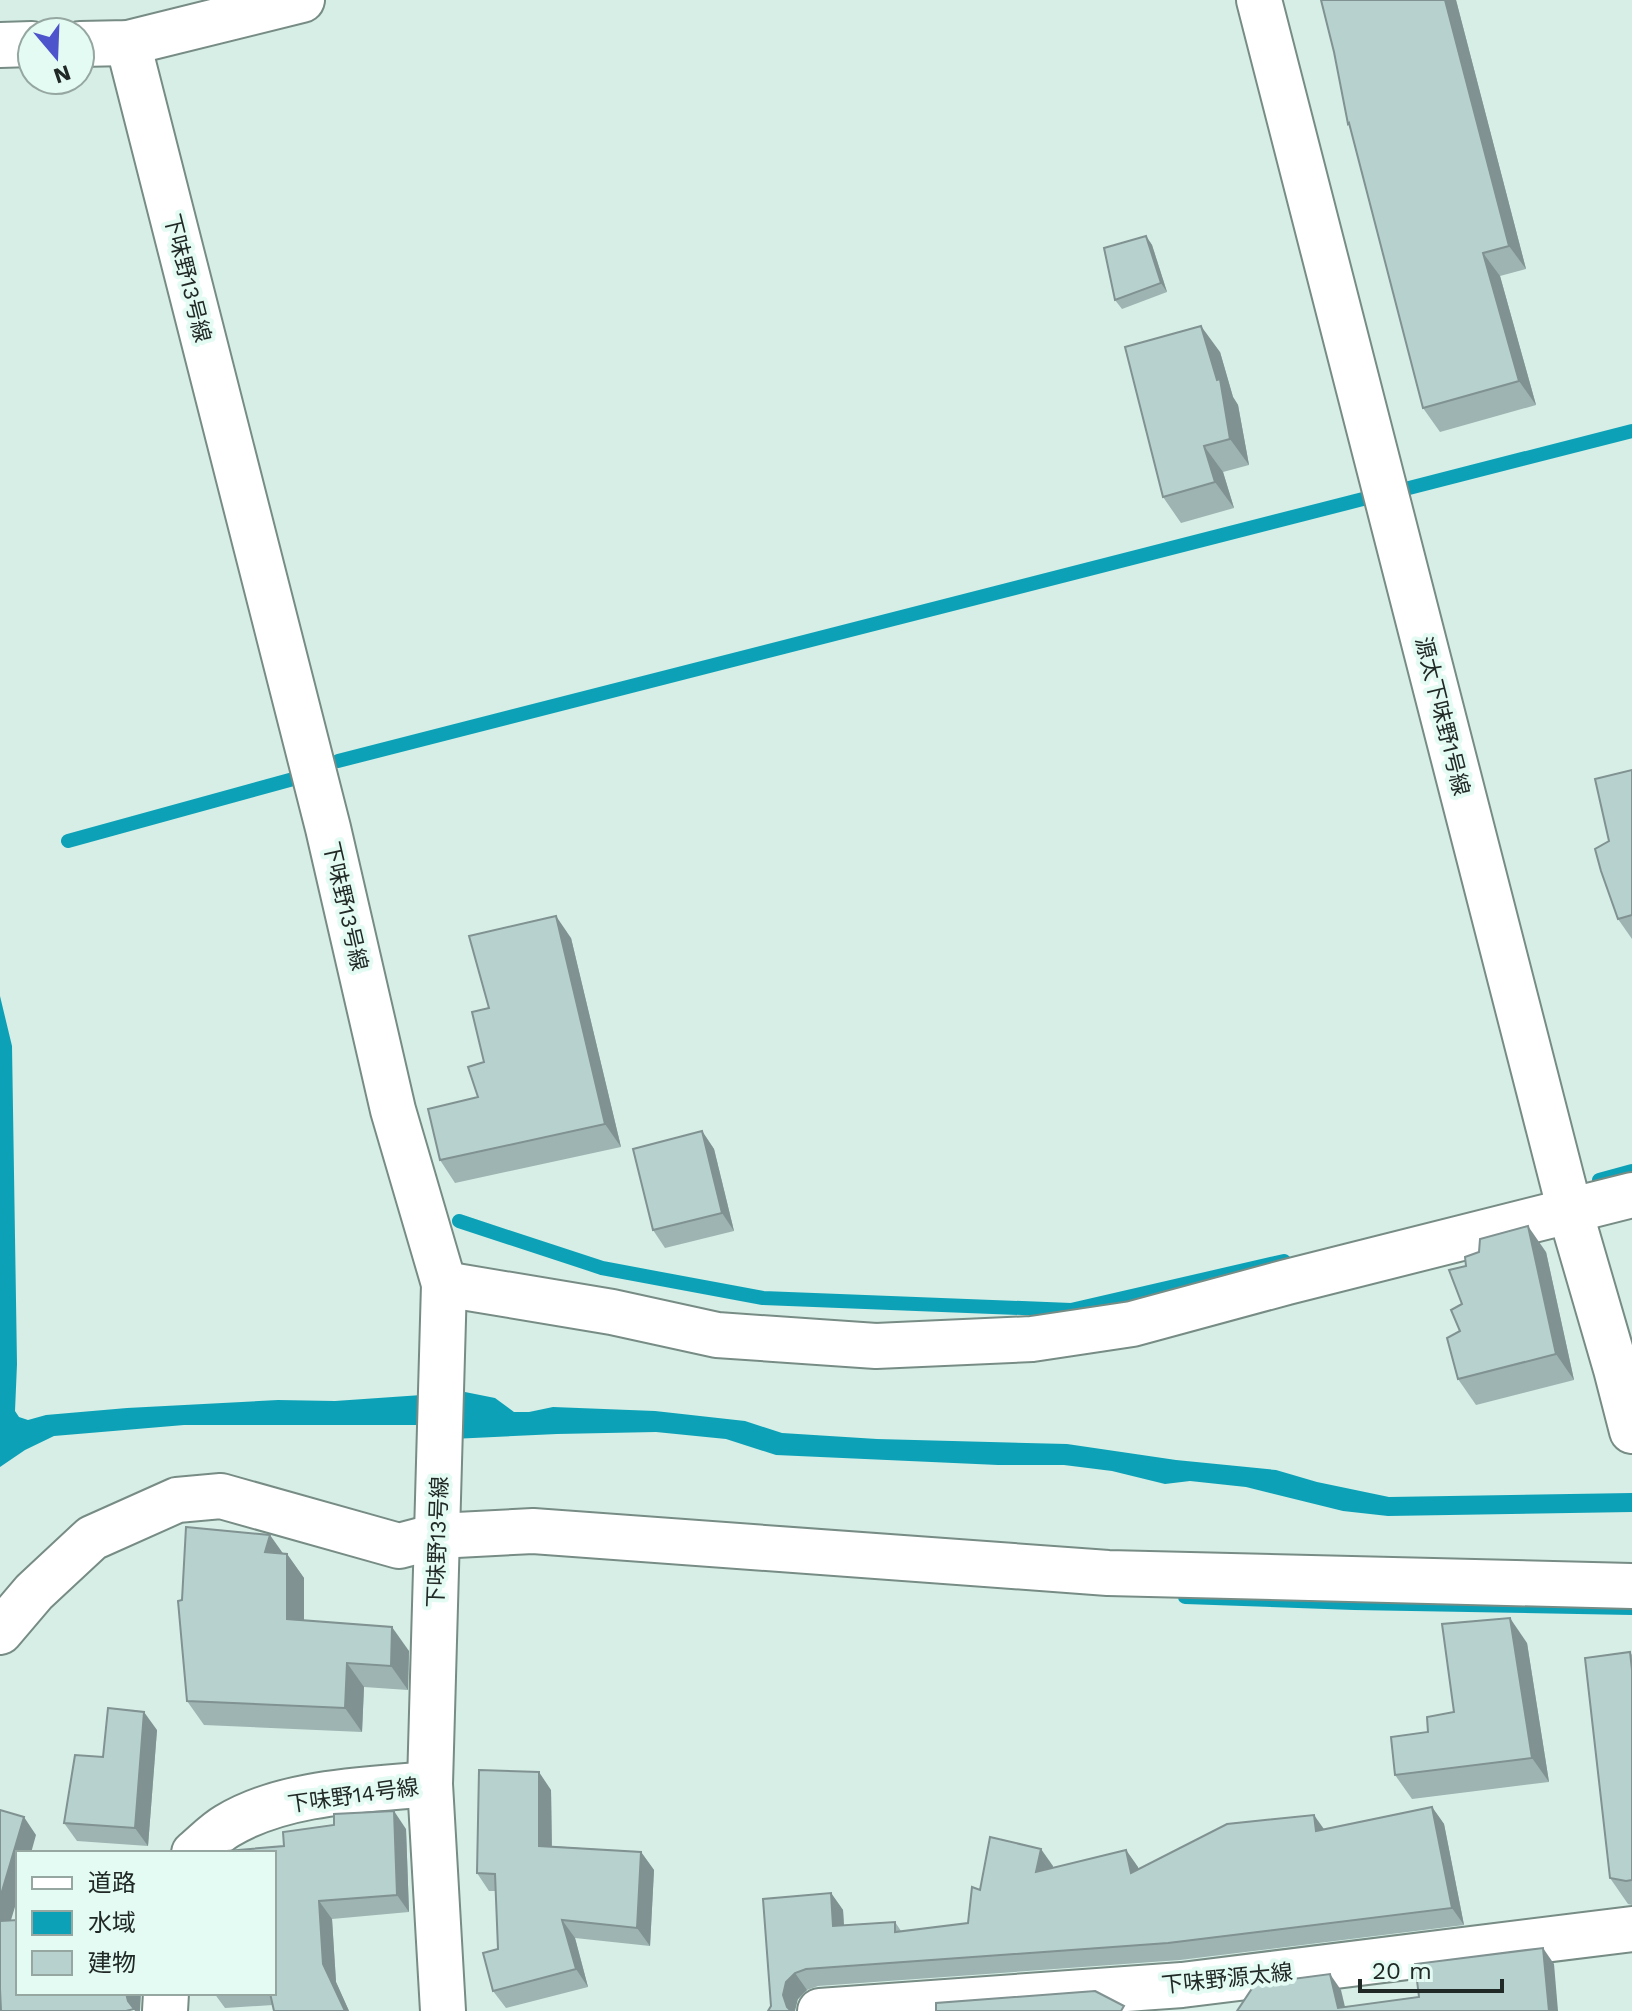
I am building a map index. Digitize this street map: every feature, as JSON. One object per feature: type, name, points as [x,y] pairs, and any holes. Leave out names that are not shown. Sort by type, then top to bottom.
[{"type":"street","points":[[96,44],[128,43],[302,0]]},
{"type":"street","name":"源太下味野1号線","points":[[1259,0],[1570,1211],[1632,1431]]},
{"type":"street","name":"下味野13号線","points":[[128,43],[328,828],[393,1110],[444,1284],[430,1784],[443,2011]]},
{"type":"street","points":[[444,1284],[612,1312],[717,1335],[876,1346],[1032,1339],[1132,1324],[1632,1195]]},
{"type":"street","points":[[0,1632],[34,1592],[92,1538],[177,1500],[221,1496],[399,1546],[437,1536],[533,1531],[1108,1573],[1632,1586]]},
{"type":"street","name":"下味野14号線","points":[[196,1851],[226,1826],[266,1808],[332,1793],[430,1784]]},
{"type":"street","name":"下味野源太線","points":[[820,2011],[1175,1998],[1632,1929]]},
{"type":"water","points":[[0,996],[12,1046],[15,1411],[19,1417],[28,1420],[46,1415],[127,1408],[278,1400],[335,1401],[465,1392],[495,1398],[514,1412],[553,1407],[655,1411],[745,1421],[782,1433],[1067,1444],[1176,1460],[1276,1470],[1389,1497],[1632,1493],[1632,1512],[1388,1516],[1343,1511],[1246,1487],[1190,1481],[1165,1484],[1112,1471],[1064,1465],[776,1455],[726,1439],[656,1432],[452,1439],[419,1425],[184,1425],[54,1436],[0,1467]]},
{"type":"building","points":[[1321,0],[1445,0],[1509,246],[1483,253],[1519,381],[1423,408],[1348,124]]},
{"type":"building","points":[[1146,236],[1161,283],[1115,300],[1104,248]]},
{"type":"building","points":[[1201,326],[1217,380],[1220,379],[1230,439],[1204,446],[1215,482],[1163,497],[1125,347]]},
{"type":"building","points":[[1632,770],[1632,915],[1618,919],[1595,849],[1609,841],[1595,779]]},
{"type":"building","points":[[556,916],[605,1124],[440,1160],[428,1109],[478,1097],[468,1067],[484,1062],[472,1012],[489,1008],[469,936]]},
{"type":"building","points":[[702,1131],[722,1213],[653,1230],[633,1149]]},
{"type":"building","points":[[1528,1226],[1556,1354],[1458,1379],[1447,1338],[1460,1331],[1451,1310],[1462,1304],[1449,1270],[1466,1266],[1465,1257],[1479,1252],[1480,1239]]},
{"type":"building","points":[[186,1527],[270,1535],[265,1552],[287,1554],[287,1619],[392,1627],[391,1666],[347,1663],[345,1708],[187,1701],[178,1601],[182,1600]]},
{"type":"building","points":[[1510,1618],[1532,1758],[1395,1775],[1391,1737],[1428,1732],[1427,1717],[1454,1712],[1442,1624]]},
{"type":"building","points":[[1630,1652],[1632,1880],[1626,1881],[1610,1878],[1585,1658]]},
{"type":"building","points":[[108,1708],[144,1712],[135,1828],[64,1823],[75,1755],[103,1757]]},
{"type":"building","points":[[479,1770],[539,1772],[539,1846],[641,1852],[637,1928],[562,1920],[576,1969],[493,1991],[483,1953],[498,1949],[495,1874],[477,1873]]},
{"type":"building","points":[[1432,1807],[1452,1908],[1168,1943],[806,1969],[795,1973],[786,1982],[783,1995],[791,2011],[768,2011],[771,2006],[763,1899],[831,1893],[833,1926],[895,1922],[895,1932],[968,1923],[972,1887],[980,1890],[990,1837],[1041,1849],[1036,1872],[1126,1850],[1131,1873],[1227,1824],[1314,1815],[1316,1831]]},
{"type":"building","points":[[0,1810],[24,1817],[0,1898]]},
{"type":"building","points":[[394,1811],[397,1895],[319,1901],[323,1964],[345,2011],[274,2011],[270,1995],[276,1995],[276,1851],[226,1851],[284,1846],[283,1832],[334,1825],[334,1814]]},
{"type":"building","points":[[16,1920],[16,1995],[126,1995],[134,2009],[1,2011],[0,1921]]},
{"type":"building","points":[[1543,1948],[1549,2011],[1237,2011],[1255,1984],[1330,1974],[1338,2008],[1419,1997],[1415,1964]]},
{"type":"building","points":[[1095,1991],[1124,2006],[1121,2011],[936,2011],[936,2003]]},
{"type":"waterway","points":[[1409,488],[1632,431]]},
{"type":"waterway","points":[[338,761],[1363,499]]},
{"type":"waterway","points":[[68,841],[297,778]]},
{"type":"waterway","points":[[1599,1180],[1632,1171]]},
{"type":"waterway","points":[[459,1221],[602,1268],[763,1298],[1071,1310],[1284,1261]]},
{"type":"waterway","points":[[1185,1597],[1632,1608]]}]
